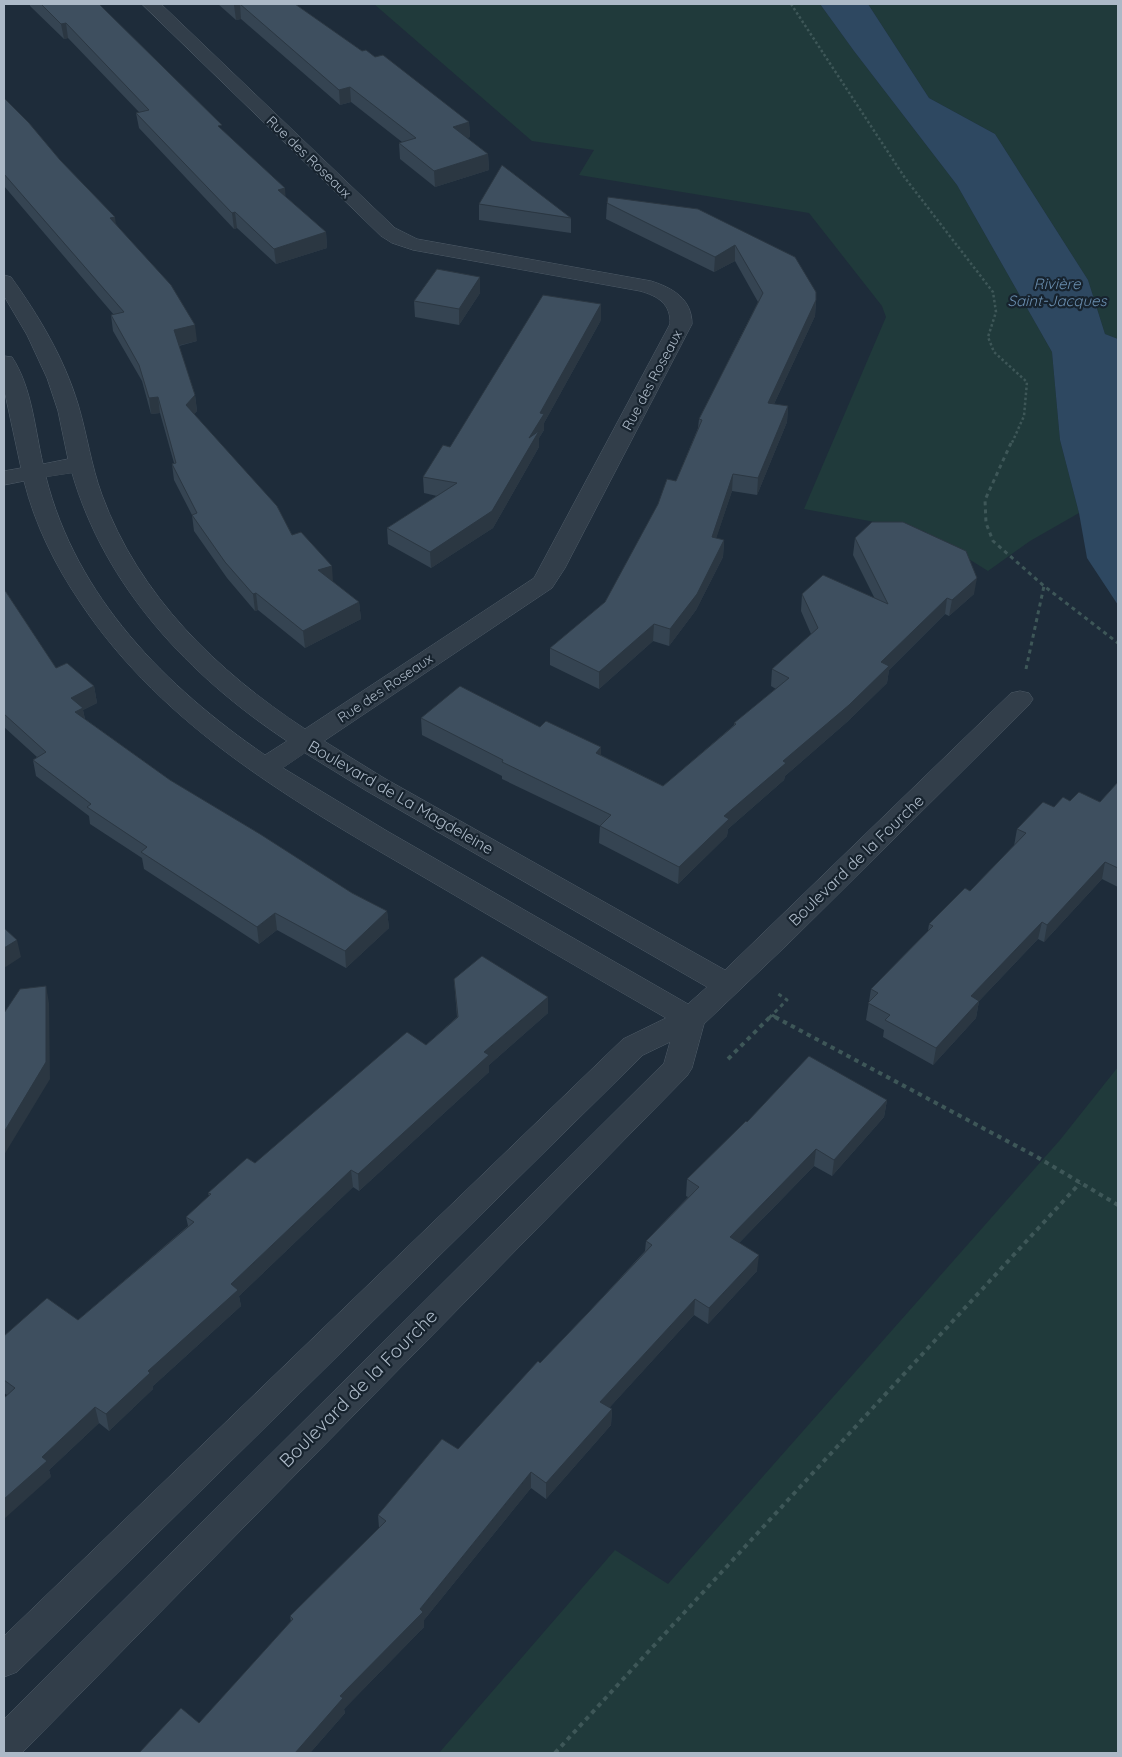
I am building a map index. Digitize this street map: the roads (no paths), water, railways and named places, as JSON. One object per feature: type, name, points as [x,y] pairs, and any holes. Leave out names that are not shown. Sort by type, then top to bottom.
[{"type":"street","name":"Rue des Roseaux","points":[[151,4],[388,232],[398,239],[436,248],[644,285],[660,290],[670,297],[678,305],[682,314],[681,324],[553,568],[543,583],[264,768]]},
{"type":"street","name":"Boulevard de La Magdeleine","points":[[4,281],[38,336],[57,376],[70,415],[81,464],[96,509],[121,561],[134,582],[166,623],[208,667],[265,714],[338,764],[727,985]]},
{"type":"street","points":[[4,362],[14,386],[34,472],[54,537],[78,582],[112,631],[149,672],[226,742],[297,791],[596,966],[691,1019]]},
{"type":"street","points":[[4,478],[81,464]]},
{"type":"street","name":"Boulevard de la Fourche","points":[[4,1660],[633,1047],[691,1019],[1020,699]]},
{"type":"street","name":"Boulevard de la Fourche","points":[[4,1745],[677,1068],[691,1019]]},
{"type":"water","name":"Rivière Saint-Jacques","points":[[820,4],[868,4],[929,98],[995,134],[1088,280],[1105,334],[1118,339],[1118,605],[1087,558],[1079,513],[1060,440],[1052,352],[957,185]]}]
